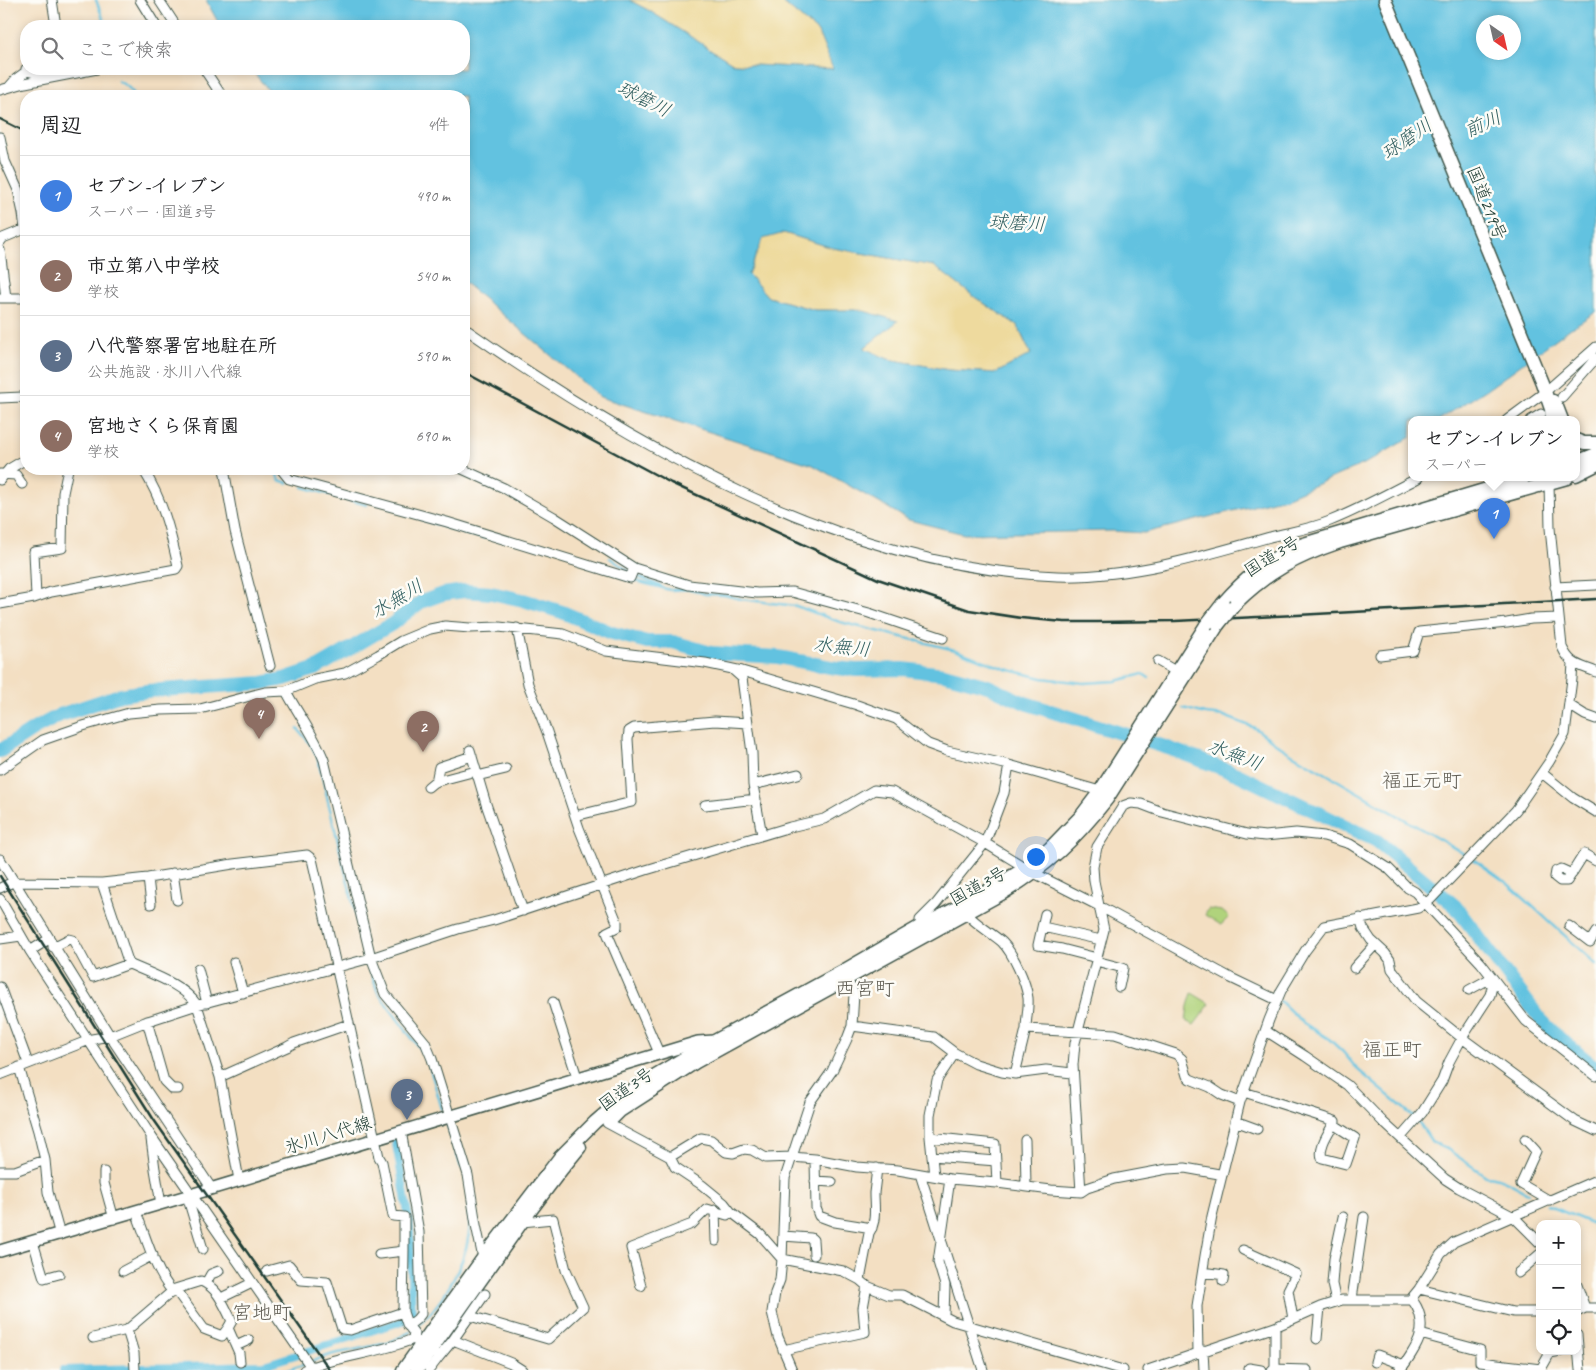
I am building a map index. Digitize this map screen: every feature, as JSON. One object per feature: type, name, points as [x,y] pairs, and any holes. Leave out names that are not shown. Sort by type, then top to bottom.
[{"type":"highway","name":"国道219号","points":[[1385,0],[1543,388],[1548,416]]},
{"type":"highway","points":[[1543,388],[1558,407],[1561,416]]},
{"type":"highway","points":[[1580,442],[1596,443]]},
{"type":"highway","points":[[1580,460],[1596,454]]},
{"type":"highway","points":[[1580,473],[1596,466]]},
{"type":"highway","points":[[1460,497],[1490,481]]},
{"type":"highway","name":"国道3号","points":[[1149,723],[1176,672],[1252,573],[1274,558],[1327,529],[1460,497],[1514,481]]},
{"type":"highway","name":"国道3号","points":[[1229,603],[1264,577],[1312,551],[1546,481]]},
{"type":"highway","name":"国道3号","points":[[845,976],[921,926],[1056,856],[1086,826],[1105,790],[1212,625]]},
{"type":"highway","name":"国道3号","points":[[403,1370],[415,1333],[484,1258],[560,1157],[595,1122],[637,1086],[690,1054],[719,1045],[1003,893],[1030,871]]},
{"type":"highway","name":"国道3号","points":[[417,1370],[415,1333],[522,1222],[562,1168],[584,1144],[620,1111],[690,1054]]},
{"type":"main road","name":"氷川八代線","points":[[0,1251],[114,1219],[659,1053],[690,1054]]},
{"type":"street","points":[[52,0],[55,20]]},
{"type":"street","points":[[140,0],[152,20]]},
{"type":"street","points":[[160,0],[172,20]]},
{"type":"street","points":[[10,87],[20,75]]},
{"type":"street","points":[[45,75],[54,78]]},
{"type":"street","points":[[0,90],[68,75]]},
{"type":"street","points":[[208,75],[218,90]]},
{"type":"street","points":[[0,137],[2,156],[20,186]]},
{"type":"street","points":[[0,242],[3,238],[20,231]]},
{"type":"street","points":[[0,250],[3,298],[20,298]]},
{"type":"street","points":[[470,332],[627,432],[729,486],[815,523],[860,539],[944,563],[1058,576],[1099,574],[1178,562],[1327,529],[1412,481]]},
{"type":"street","points":[[470,338],[491,347]]},
{"type":"street","points":[[1512,416],[1543,388],[1596,347]]},
{"type":"street","points":[[1562,397],[1596,358]]},
{"type":"street","points":[[0,398],[20,397]]},
{"type":"street","points":[[1,476],[20,463]]},
{"type":"street","points":[[470,473],[504,488],[554,517],[634,568],[689,585],[757,593],[792,592],[869,613],[943,638]]},
{"type":"street","points":[[1,476],[16,475],[22,484]]},
{"type":"street","points":[[36,597],[34,552],[62,548],[63,492],[67,475]]},
{"type":"street","points":[[0,604],[51,592],[176,569],[178,566],[168,522],[162,504],[146,475]]},
{"type":"street","points":[[225,475],[235,531],[270,666]]},
{"type":"street","points":[[286,475],[289,479],[447,522],[630,578],[634,568]]},
{"type":"street","points":[[1549,481],[1550,528],[1562,647],[1572,663],[1596,672]]},
{"type":"street","points":[[1555,586],[1596,585]]},
{"type":"street","points":[[1380,655],[1413,651],[1419,632],[1507,623],[1531,618],[1559,618]]},
{"type":"street","points":[[0,770],[43,740],[129,713],[200,709],[265,692],[286,691],[315,679],[345,673],[402,641],[430,629],[445,626],[517,628],[563,634],[606,651],[731,668],[857,706],[896,720],[928,744],[947,751],[1105,790]]},
{"type":"street","points":[[517,628],[528,684],[547,732],[575,816],[617,922],[617,927],[607,932],[608,935],[659,1053]]},
{"type":"street","points":[[1158,661],[1176,672]]},
{"type":"street","points":[[1204,1370],[1197,1306],[1212,1216],[1234,1121],[1278,1000],[1301,958],[1324,926],[1418,908],[1428,901],[1468,862],[1516,810],[1542,773],[1565,734],[1572,663]]},
{"type":"street","points":[[731,668],[742,678],[752,753],[753,785],[762,835]]},
{"type":"street","points":[[286,691],[306,728],[318,744],[324,760],[371,958],[385,994],[425,1042],[432,1059],[468,1175],[476,1225],[484,1258]]},
{"type":"street","points":[[1569,705],[1585,715],[1596,719]]},
{"type":"street","points":[[575,816],[632,802],[628,738],[629,731],[634,728],[716,721],[734,724],[748,723]]},
{"type":"street","points":[[506,769],[477,773],[432,784],[439,767],[471,753],[477,773],[523,910]]},
{"type":"street","points":[[921,926],[920,920],[936,904],[985,843],[1004,793],[1009,765]]},
{"type":"street","points":[[1542,773],[1573,798],[1596,812]]},
{"type":"street","points":[[753,785],[798,774]]},
{"type":"street","points":[[0,1075],[28,1063],[88,1041],[110,1036],[147,1021],[371,958],[458,929],[494,920],[602,886],[646,870],[762,835],[824,819],[874,790],[892,792],[985,843],[1030,871],[1099,906],[1231,978],[1278,1000]]},
{"type":"street","points":[[705,805],[756,799]]},
{"type":"street","points":[[1081,1192],[1072,1073],[1075,1043],[1104,930],[1094,874],[1097,848],[1123,806],[1131,804],[1141,804],[1162,812],[1247,834],[1265,836],[1296,833],[1324,836],[1350,844],[1388,868],[1408,888],[1428,901],[1526,1021],[1596,1076]]},
{"type":"street","points":[[1572,874],[1584,854],[1596,861]]},
{"type":"street","points":[[0,888],[13,882],[102,883],[307,855],[312,859],[393,1216],[404,1217],[404,1251],[415,1333],[429,1370]]},
{"type":"street","points":[[0,859],[110,1036],[212,1189]]},
{"type":"street","points":[[173,873],[177,900]]},
{"type":"street","points":[[148,878],[151,904]]},
{"type":"street","points":[[102,883],[129,964]]},
{"type":"street","points":[[0,899],[30,951],[189,1196],[306,1362],[331,1360],[386,1349],[415,1333],[421,1314],[419,1232],[401,1131]]},
{"type":"street","points":[[966,913],[975,923],[1010,951],[1024,984],[1028,998],[1026,1028],[1015,1074]]},
{"type":"street","points":[[1045,914],[1044,927],[1038,945],[1062,949],[1124,968],[1118,987]]},
{"type":"street","points":[[1360,918],[1363,928],[1375,945],[1385,953],[1390,960],[1392,969],[1416,1001],[1462,1038],[1575,1120],[1596,1131]]},
{"type":"street","points":[[1568,926],[1590,942],[1596,932]]},
{"type":"street","points":[[1044,927],[1101,940]]},
{"type":"street","points":[[0,939],[21,936]]},
{"type":"street","points":[[30,951],[51,943],[70,939],[73,940],[93,977],[129,964],[175,986],[202,1004]]},
{"type":"street","points":[[1354,968],[1375,945]]},
{"type":"street","points":[[234,962],[243,993]]},
{"type":"street","points":[[198,969],[202,1004],[220,1077],[239,1180]]},
{"type":"street","points":[[792,1370],[778,1337],[772,1312],[775,1293],[780,1280],[785,1178],[810,1102],[832,1071],[848,1039],[852,1026],[854,994],[845,976]]},
{"type":"street","points":[[1469,990],[1491,977]]},
{"type":"street","points":[[1401,1138],[1442,1081],[1449,1062],[1462,1038],[1490,995],[1491,977]]},
{"type":"street","points":[[0,987],[28,1063]]},
{"type":"street","points":[[553,1002],[577,1077]]},
{"type":"street","points":[[0,1009],[11,1016]]},
{"type":"street","points":[[147,1021],[164,1081],[172,1089],[178,1088]]},
{"type":"street","points":[[220,1077],[287,1047],[294,1042],[349,1024]]},
{"type":"street","points":[[852,1026],[934,1037],[955,1053],[976,1064],[1002,1072],[1015,1074],[1046,1070],[1072,1073]]},
{"type":"street","points":[[1026,1028],[1115,1034],[1168,1050],[1182,1059],[1187,1076],[1190,1079],[1240,1102]]},
{"type":"street","points":[[1266,1031],[1347,1085],[1445,1179],[1514,1217],[1536,1239]]},
{"type":"street","points":[[934,1176],[930,1115],[937,1080],[955,1053]]},
{"type":"street","points":[[19,1067],[38,1131],[45,1160],[48,1192],[60,1235]]},
{"type":"street","points":[[1244,1092],[1335,1121],[1333,1124],[1326,1138],[1320,1154],[1322,1158],[1346,1164],[1355,1138],[1333,1124]]},
{"type":"street","points":[[1234,1121],[1257,1129]]},
{"type":"street","points":[[607,1123],[670,1157],[676,1167],[716,1196],[731,1212],[760,1234],[782,1259],[843,1271],[889,1295],[902,1294],[953,1321],[1122,1370]]},
{"type":"street","points":[[151,1136],[161,1204]]},
{"type":"street","points":[[930,1137],[995,1144],[997,1183]]},
{"type":"street","points":[[670,1157],[701,1138],[711,1140],[726,1152],[733,1153],[744,1149],[752,1150],[766,1158],[792,1157],[815,1159],[857,1167],[877,1168],[950,1179],[1081,1192],[1114,1179],[1166,1169],[1185,1168],[1210,1172],[1219,1174],[1221,1178]]},
{"type":"street","points":[[1526,1139],[1536,1150],[1521,1184],[1550,1201]]},
{"type":"street","points":[[1025,1140],[1026,1186]]},
{"type":"street","points":[[932,1156],[996,1161]]},
{"type":"street","points":[[815,1159],[816,1208],[819,1216],[835,1222],[872,1228]]},
{"type":"street","points":[[0,1171],[15,1171],[45,1160]]},
{"type":"street","points":[[783,1350],[865,1332],[863,1283],[868,1233],[872,1228],[875,1218],[877,1168]]},
{"type":"street","points":[[104,1172],[104,1183],[114,1219]]},
{"type":"street","points":[[920,1174],[983,1370]]},
{"type":"street","points":[[944,1315],[945,1285],[938,1262],[950,1179]]},
{"type":"street","points":[[1148,1370],[1275,1327],[1336,1302],[1352,1300],[1410,1300],[1420,1289],[1441,1254],[1454,1242],[1596,1180]]},
{"type":"street","points":[[815,1181],[832,1182]]},
{"type":"street","points":[[189,1196],[202,1249]]},
{"type":"street","points":[[641,1286],[631,1248],[692,1224],[707,1209],[727,1215],[731,1212]]},
{"type":"street","points":[[715,1210],[716,1241]]},
{"type":"street","points":[[94,1338],[126,1330],[174,1290],[201,1281],[212,1286],[221,1298],[232,1321],[222,1336],[204,1330],[174,1290],[167,1285],[136,1212]]},
{"type":"street","points":[[1336,1302],[1332,1284],[1334,1259],[1343,1217]]},
{"type":"street","points":[[1352,1300],[1364,1217]]},
{"type":"street","points":[[470,1316],[548,1339],[583,1307],[566,1270],[554,1219],[522,1222]]},
{"type":"street","points":[[782,1236],[811,1238],[813,1240],[814,1255]]},
{"type":"street","points":[[33,1242],[44,1278],[60,1274]]},
{"type":"street","points":[[1243,1250],[1296,1274],[1288,1290],[1294,1319]]},
{"type":"street","points":[[379,1254],[404,1251]]},
{"type":"street","points":[[122,1271],[153,1255]]},
{"type":"street","points":[[1518,1272],[1536,1257]]},
{"type":"street","points":[[267,1271],[289,1265],[300,1280],[328,1282],[342,1330],[415,1333],[453,1340],[511,1363],[522,1370]]},
{"type":"street","points":[[206,1283],[211,1274],[219,1271]]},
{"type":"street","points":[[1203,1272],[1224,1275],[1223,1281]]},
{"type":"street","points":[[221,1298],[252,1283]]},
{"type":"street","points":[[1420,1289],[1513,1312],[1536,1312]]},
{"type":"street","points":[[453,1340],[485,1294]]},
{"type":"street","points":[[1374,1362],[1377,1355],[1402,1367],[1420,1334],[1420,1312],[1418,1306],[1411,1299]]},
{"type":"street","points":[[1317,1339],[1320,1307]]},
{"type":"street","points":[[1581,1310],[1596,1308]]},
{"type":"street","points":[[1272,1370],[1275,1368],[1275,1327]]},
{"type":"street","points":[[228,1328],[236,1346],[240,1362]]},
{"type":"street","points":[[126,1330],[134,1353],[134,1367]]},
{"type":"street","points":[[1420,1334],[1480,1350],[1480,1366],[1541,1370],[1549,1355]]},
{"type":"street","points":[[236,1346],[249,1340]]},
{"type":"street","points":[[1579,1355],[1580,1370]]},
{"type":"street","points":[[1249,1368],[1261,1370]]},
{"type":"street","points":[[1272,1370],[1308,1370]]},
{"type":"green space","points":[[1208,909],[1222,911],[1229,917],[1221,925],[1205,915]]},
{"type":"green space","points":[[1192,993],[1210,1004],[1194,1025],[1186,1021]]},
{"type":"sand","points":[[629,0],[780,0],[818,32],[834,69],[734,64]]},
{"type":"sand","points":[[784,233],[833,248],[934,266],[976,298],[1017,325],[1031,355],[996,373],[949,370],[888,359],[864,348],[897,321],[860,310],[815,310],[768,297],[748,274],[763,238]]},
{"type":"water","points":[[206,0],[629,0],[734,64],[833,69],[818,32],[780,0],[1596,0],[1596,312],[1492,386],[1445,416],[1408,416],[1408,439],[1364,464],[1285,498],[1144,533],[1112,531],[964,534],[909,520],[813,465],[600,397],[470,287],[470,90],[268,90],[256,75],[470,75],[470,20],[217,20]],"holes":[[[784,233],[833,248],[934,266],[976,298],[1017,325],[1031,354],[996,373],[949,370],[888,359],[864,348],[898,321],[860,310],[815,310],[768,297],[748,274],[763,239]]]},
{"type":"waterway","points":[[96,0],[104,20]]},
{"type":"waterway","points":[[118,81],[131,90]]},
{"type":"waterway","points":[[277,475],[279,480],[288,483]]},
{"type":"waterway","points":[[487,485],[520,502]]},
{"type":"waterway","points":[[303,487],[367,505]]},
{"type":"waterway","points":[[421,519],[466,534],[485,538]]},
{"type":"waterway","points":[[610,558],[630,572]]},
{"type":"waterway","points":[[634,575],[661,586]]},
{"type":"waterway","points":[[632,580],[670,590],[691,589],[705,594],[796,606],[840,622],[955,650],[1006,669],[1042,678],[1084,683],[1116,681],[1143,674],[1149,678]]},
{"type":"waterway","name":"水無川","points":[[0,751],[60,715],[120,695],[147,691],[262,683],[284,679],[317,668],[392,624],[421,602],[443,594],[465,591],[491,593],[523,600],[562,612],[612,633],[647,642],[673,642],[711,653],[778,657],[836,668],[856,670],[903,669],[944,674],[988,686],[1025,703],[1168,748],[1237,774],[1377,841],[1455,906],[1541,1020],[1559,1038],[1596,1068]]},
{"type":"waterway","name":"水無川","points":[[284,679],[285,684]]},
{"type":"waterway","points":[[1183,708],[1224,716],[1255,728],[1285,750],[1473,859],[1507,883],[1596,964]]},
{"type":"waterway","points":[[298,729],[317,756],[364,948]]},
{"type":"waterway","points":[[370,969],[378,993],[423,1053],[429,1065],[442,1109]]},
{"type":"waterway","points":[[1280,1001],[1302,1022],[1329,1039],[1357,1069],[1414,1117]]},
{"type":"waterway","points":[[1418,1121],[1432,1142],[1447,1149],[1486,1176],[1502,1180],[1528,1193]]},
{"type":"waterway","points":[[448,1126],[461,1167]]},
{"type":"waterway","points":[[63,1370],[264,1365],[409,1319],[412,1314],[410,1225],[395,1138]]},
{"type":"waterway","points":[[1547,1205],[1596,1225]]},
{"type":"waterway","points":[[414,1329],[433,1310],[457,1273],[467,1246],[469,1206]]},
{"type":"waterway","points":[[310,1362],[333,1354],[388,1343],[410,1332]]},
{"type":"waterway","points":[[288,1370],[305,1364]]},
{"type":"railway","points":[[0,119],[20,129]]},
{"type":"railway","points":[[470,375],[671,483],[878,579],[969,610],[1064,622],[1175,621],[1596,599]]},
{"type":"railway","points":[[0,876],[154,1120],[330,1370]]},
{"type":"place","name":"セブン-イレブン","points":[[1494,539]]},
{"type":"place","name":"宮地さくら保育園","points":[[259,739]]},
{"type":"place","name":"市立第八中学校","points":[[423,752]]},
{"type":"place","name":"八代警察署宮地駐在所","points":[[407,1120]]},
{"type":"district","name":"福正元町","points":[[1422,780]]},
{"type":"district","name":"西宮町","points":[[865,988]]},
{"type":"district","name":"福正町","points":[[1392,1049]]},
{"type":"district","name":"宮地町","points":[[262,1312]]},
{"type":"water label","name":"球磨川","points":[[644,99]]},
{"type":"water label","name":"前川","points":[[1483,124]]},
{"type":"water label","name":"球磨川","points":[[1407,139]]},
{"type":"water label","name":"球磨川","points":[[1017,223]]}]
